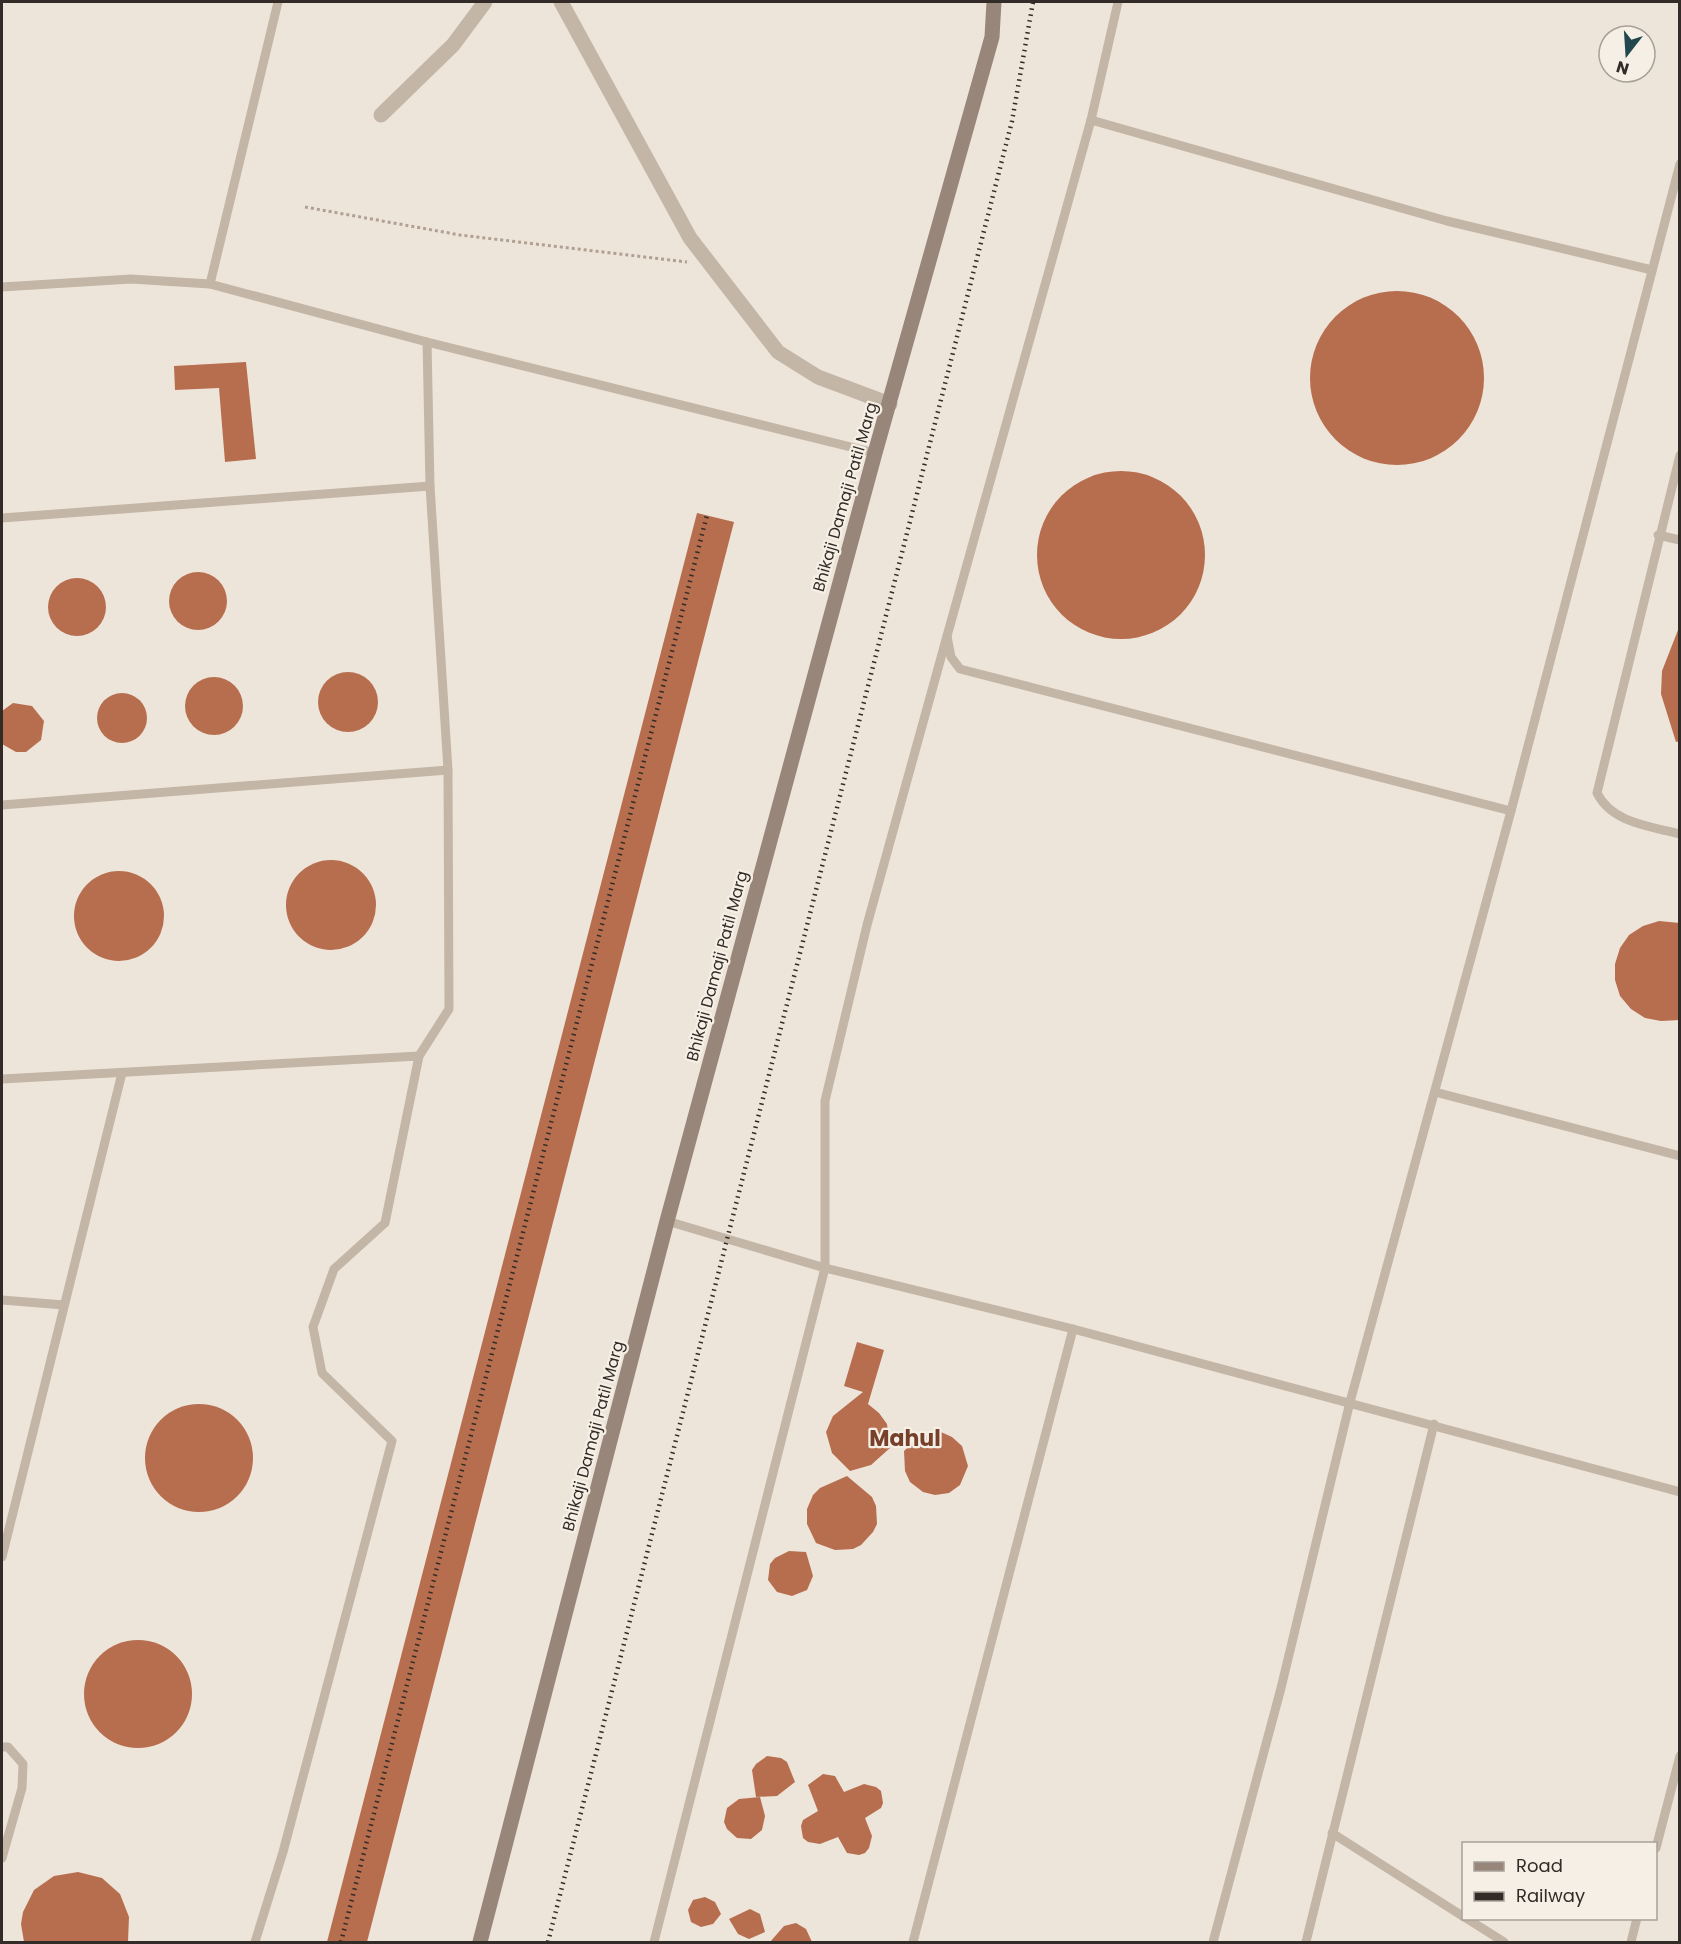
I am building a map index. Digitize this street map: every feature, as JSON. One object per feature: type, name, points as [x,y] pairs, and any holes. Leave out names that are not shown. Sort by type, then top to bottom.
[{"type":"street","points":[[381,115],[453,45],[485,2]]},
{"type":"street","points":[[561,2],[654,176],[690,238],[778,352],[818,377],[890,404]]},
{"type":"street","name":"Bhikaji Damaji Patil Marg","points":[[480,1942],[667,1221],[875,453],[992,37],[994,2]]},
{"type":"lane","points":[[210,284],[278,2]]},
{"type":"lane","points":[[654,1942],[825,1268],[825,1101],[867,926],[1091,120],[1118,2]]},
{"type":"lane","points":[[1091,120],[1447,221],[1652,270]]},
{"type":"lane","points":[[1214,1942],[1281,1688],[1350,1402],[1511,811],[1680,164]]},
{"type":"lane","points":[[2,287],[131,279],[210,284],[427,342],[875,453]]},
{"type":"lane","points":[[255,1942],[283,1852],[392,1441],[322,1373],[313,1327],[334,1269],[385,1223],[419,1056],[449,1009],[448,770],[430,486],[427,342]]},
{"type":"lane","points":[[1680,455],[1658,535],[1597,793],[1604,807],[1626,820],[1680,834]]},
{"type":"lane","points":[[2,518],[430,486]]},
{"type":"lane","points":[[1658,535],[1680,540]]},
{"type":"lane","points":[[947,636],[951,657],[960,669],[1511,811]]},
{"type":"lane","points":[[2,805],[448,770]]},
{"type":"lane","points":[[2,1078],[419,1056]]},
{"type":"lane","points":[[2,1557],[122,1073]]},
{"type":"lane","points":[[1435,1092],[1680,1156]]},
{"type":"lane","points":[[667,1221],[825,1268],[1073,1329],[1434,1424],[1680,1492]]},
{"type":"lane","points":[[2,1300],[64,1305]]},
{"type":"lane","points":[[913,1942],[1073,1329]]},
{"type":"lane","points":[[1306,1942],[1434,1424]]},
{"type":"lane","points":[[2,1747],[8,1747],[23,1764],[22,1788],[2,1858]]},
{"type":"lane","points":[[1657,1844],[1680,1756]]},
{"type":"lane","points":[[1332,1833],[1462,1916]]},
{"type":"lane","points":[[1468,1920],[1503,1942]]},
{"type":"lane","points":[[1631,1942],[1636,1920]]},
{"type":"path","points":[[305,207],[460,235],[710,265]]},
{"type":"building","points":[[1397,291],[1430,298],[1445,306],[1458,317],[1469,330],[1477,345],[1484,378],[1477,411],[1469,426],[1458,439],[1445,450],[1430,458],[1397,465],[1364,458],[1349,450],[1336,439],[1325,426],[1317,411],[1310,378],[1317,345],[1325,330],[1336,317],[1349,306],[1364,298]]},
{"type":"building","points":[[246,362],[256,459],[225,462],[219,388],[175,390],[174,366]]},
{"type":"building","points":[[1121,471],[1137,472],[1153,477],[1181,495],[1199,523],[1204,539],[1204,571],[1199,587],[1181,615],[1153,633],[1137,638],[1121,639],[1105,638],[1089,633],[1061,615],[1043,587],[1038,571],[1037,555],[1038,539],[1043,523],[1061,495],[1089,477],[1105,472]]},
{"type":"building","points":[[697,513],[734,522],[367,1942],[327,1942]]},
{"type":"building","points":[[192,572],[204,572],[219,580],[227,595],[227,607],[219,622],[204,630],[192,630],[177,622],[169,607],[169,595],[177,580]]},
{"type":"building","points":[[71,578],[83,578],[98,586],[106,601],[106,613],[98,628],[83,636],[71,636],[56,628],[48,613],[48,601],[56,586]]},
{"type":"building","points":[[1678,630],[1680,741],[1676,742],[1661,694],[1662,671]]},
{"type":"building","points":[[348,672],[365,677],[373,685],[378,702],[373,719],[365,727],[348,732],[331,727],[323,719],[318,702],[323,685],[331,677]]},
{"type":"building","points":[[208,677],[220,677],[235,685],[243,700],[243,712],[235,727],[220,735],[208,735],[193,727],[185,712],[185,700],[193,685]]},
{"type":"building","points":[[122,693],[131,695],[142,704],[147,718],[145,727],[136,738],[122,743],[113,741],[102,732],[97,718],[99,709],[108,698]]},
{"type":"building","points":[[13,703],[32,706],[44,721],[41,740],[26,752],[16,752],[2,744],[2,711]]},
{"type":"building","points":[[331,860],[348,863],[363,873],[373,888],[376,905],[373,922],[363,937],[348,947],[331,950],[314,947],[299,937],[289,922],[286,905],[289,888],[299,873],[314,863]]},
{"type":"building","points":[[119,871],[136,874],[151,884],[161,899],[164,916],[161,933],[151,948],[136,958],[119,961],[102,958],[87,948],[77,933],[74,916],[77,899],[87,884],[102,874]]},
{"type":"building","points":[[1659,921],[1680,923],[1680,1020],[1661,1021],[1645,1018],[1631,1009],[1620,996],[1615,980],[1615,964],[1620,948],[1629,935],[1643,926]]},
{"type":"building","points":[[857,1342],[884,1350],[868,1404],[887,1424],[890,1448],[871,1465],[850,1471],[832,1453],[826,1432],[833,1416],[863,1392],[844,1386]]},
{"type":"building","points":[[199,1404],[220,1408],[237,1420],[249,1437],[253,1458],[249,1479],[237,1496],[220,1508],[199,1512],[178,1508],[161,1496],[149,1479],[145,1458],[149,1437],[161,1420],[178,1408]]},
{"type":"building","points":[[941,1432],[952,1437],[962,1446],[968,1466],[960,1485],[949,1493],[935,1495],[923,1492],[910,1482],[905,1471],[904,1451],[919,1437]]},
{"type":"building","points":[[847,1476],[872,1497],[876,1506],[877,1524],[861,1545],[853,1549],[835,1550],[816,1543],[807,1524],[807,1509],[813,1495],[820,1488]]},
{"type":"building","points":[[789,1551],[806,1552],[813,1576],[807,1590],[792,1596],[777,1592],[768,1580],[770,1564],[775,1558]]},
{"type":"building","points":[[138,1640],[159,1644],[176,1656],[188,1673],[192,1694],[188,1715],[176,1732],[159,1744],[138,1748],[117,1744],[100,1732],[88,1715],[84,1694],[88,1673],[100,1656],[117,1644]]},
{"type":"building","points":[[767,1756],[781,1758],[787,1762],[795,1782],[777,1796],[756,1797],[752,1770]]},
{"type":"building","points":[[823,1774],[835,1776],[844,1792],[864,1784],[881,1791],[883,1803],[881,1808],[865,1818],[872,1836],[865,1853],[859,1855],[847,1853],[838,1837],[820,1844],[808,1842],[803,1838],[801,1826],[803,1820],[818,1811],[808,1785]]},
{"type":"building","points":[[760,1797],[765,1816],[762,1830],[751,1839],[737,1838],[727,1829],[724,1822],[727,1808],[739,1799]]},
{"type":"building","points":[[78,1872],[102,1878],[120,1894],[129,1917],[128,1942],[24,1942],[21,1924],[23,1912],[34,1890],[54,1876]]},
{"type":"building","points":[[705,1897],[715,1902],[721,1914],[713,1924],[701,1927],[691,1922],[688,1910],[693,1900]]},
{"type":"building","points":[[750,1909],[760,1914],[765,1932],[749,1939],[738,1934],[729,1919]]},
{"type":"building","points":[[796,1923],[806,1929],[812,1942],[770,1942],[784,1926]]},
{"type":"railway","points":[[548,1942],[1012,121],[1033,2]]},
{"type":"railway","points":[[341,1942],[707,515]]},
{"type":"district","name":"Mahul","points":[[905,1438]]}]
